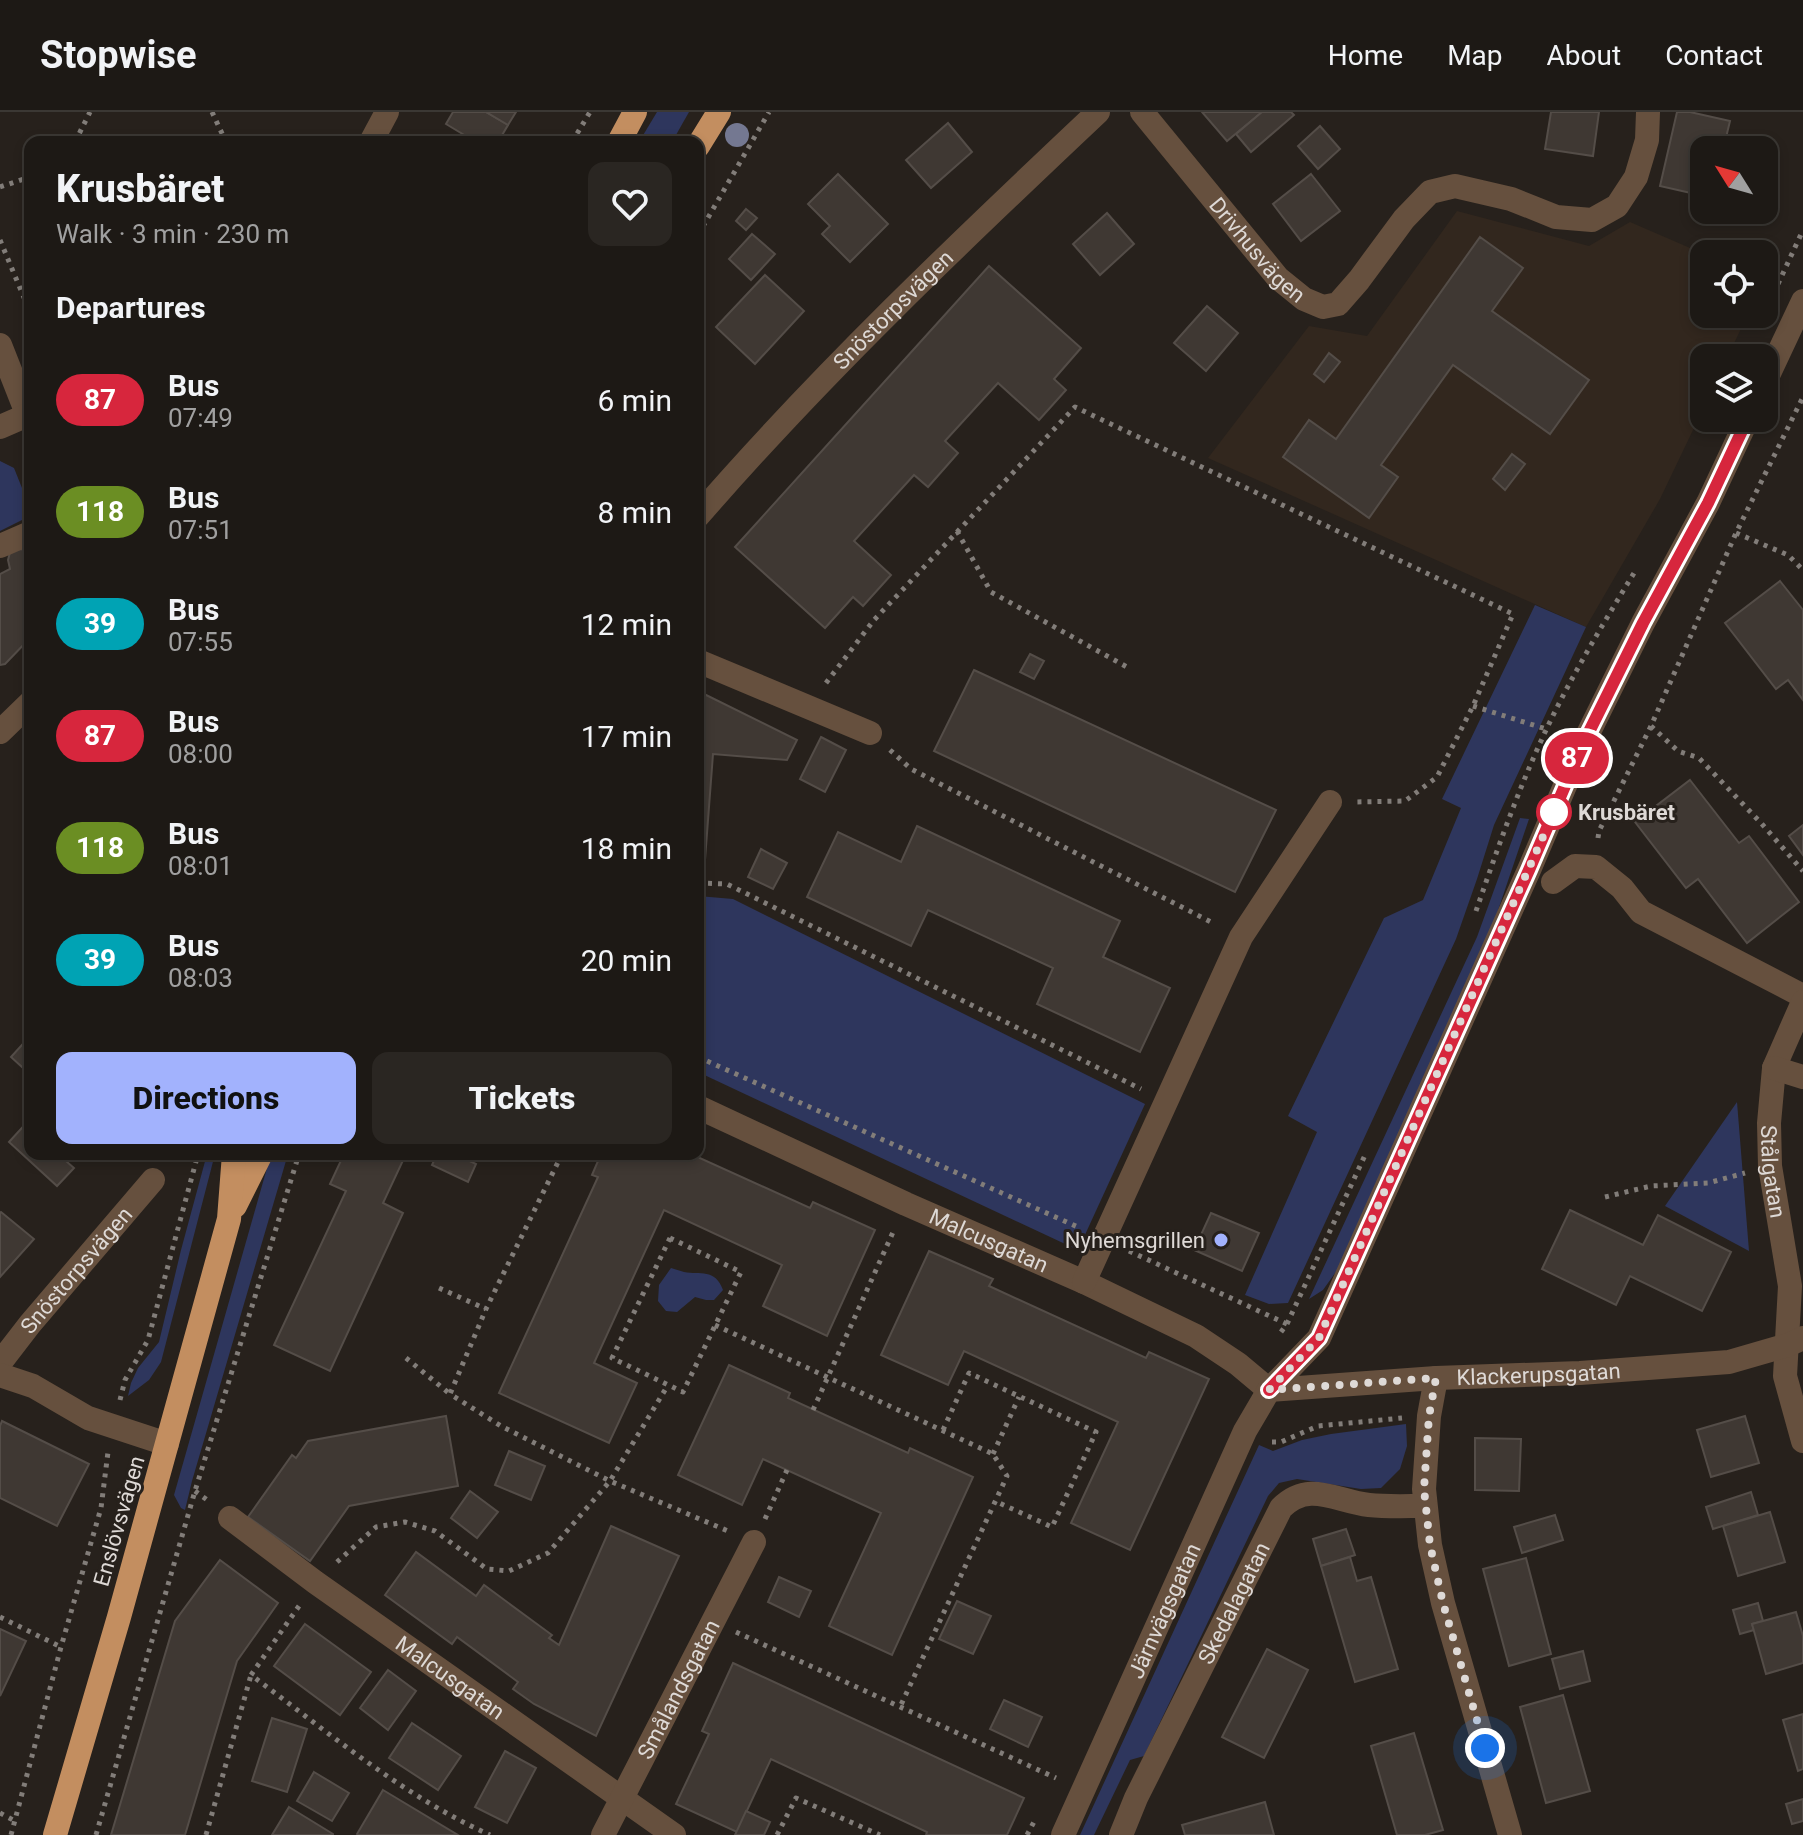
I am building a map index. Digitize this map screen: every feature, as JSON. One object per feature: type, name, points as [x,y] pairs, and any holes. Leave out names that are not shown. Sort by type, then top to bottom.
[{"type":"highway","points":[[622,136],[635,112]]},
{"type":"highway","points":[[704,136],[719,112]]},
{"type":"highway","name":"Enslövsvägen","points":[[229,1219],[234,1160]]},
{"type":"highway","name":"Enslövsvägen","points":[[55,1835],[229,1219],[258,1160]]},
{"type":"street","points":[[374,136],[387,112]]},
{"type":"street","name":"Snöstorpsvägen","points":[[704,509],[835,367],[1098,112]]},
{"type":"street","name":"Drivhusvägen","points":[[1142,112],[1278,278],[1304,299],[1323,307],[1338,304],[1404,219],[1430,192],[1455,186],[1511,199],[1556,217],[1592,220],[1617,206],[1636,177],[1647,140],[1648,112]]},
{"type":"street","points":[[1778,354],[1803,301]]},
{"type":"street","points":[[0,345],[24,405]]},
{"type":"street","points":[[0,427],[24,419]]},
{"type":"street","name":"Järnvägsgatan","points":[[1063,1835],[1245,1431],[1269,1390],[1319,1338],[1517,899],[1582,746],[1741,432]]},
{"type":"street","points":[[0,546],[24,536]]},
{"type":"street","points":[[704,663],[870,733]]},
{"type":"street","points":[[0,732],[24,709]]},
{"type":"street","points":[[1084,1282],[1241,937],[1330,802]]},
{"type":"street","points":[[1553,882],[1575,866],[1596,867],[1622,888],[1641,912],[1803,996]]},
{"type":"street","name":"Stålgatan","points":[[1803,1002],[1774,1068],[1769,1123],[1770,1166],[1790,1286],[1795,1341],[1785,1376],[1803,1441]]},
{"type":"street","points":[[1774,1068],[1803,1077]]},
{"type":"street","name":"Malcusgatan","points":[[704,1110],[1196,1336],[1238,1364],[1269,1390]]},
{"type":"street","name":"Snöstorpsvägen","points":[[0,1363],[153,1180]]},
{"type":"street","name":"Klackerupsgatan","points":[[1269,1390],[1729,1362],[1795,1341]]},
{"type":"street","points":[[0,1375],[33,1386],[88,1418],[112,1428],[167,1444]]},
{"type":"street","points":[[1436,1378],[1429,1416],[1424,1489],[1430,1545],[1443,1603],[1510,1835]]},
{"type":"street","name":"Skedalagatan","points":[[1121,1835],[1136,1798],[1281,1508],[1292,1497],[1313,1493],[1369,1505],[1425,1506]]},
{"type":"street","name":"Malcusgatan","points":[[230,1518],[315,1582],[674,1835]]},
{"type":"street","name":"Smålandsgatan","points":[[603,1835],[754,1542]]},
{"type":"path","points":[[78,136],[90,112]]},
{"type":"path","points":[[212,112],[223,136]]},
{"type":"path","points":[[576,136],[590,112]]},
{"type":"path","points":[[704,225],[769,112]]},
{"type":"path","points":[[0,187],[24,179]]},
{"type":"path","points":[[1778,284],[1803,230]]},
{"type":"path","points":[[0,240],[24,298]]},
{"type":"path","points":[[1596,867],[1599,831],[1651,726],[1736,533],[1803,397]]},
{"type":"path","points":[[808,706],[874,620],[1075,407],[1513,614],[1473,706],[1437,777],[1405,801],[1330,802]]},
{"type":"path","points":[[957,531],[991,592],[1127,667]]},
{"type":"path","points":[[1736,533],[1788,555],[1803,570]]},
{"type":"path","points":[[1473,706],[1546,729]]},
{"type":"path","points":[[1651,726],[1678,751],[1699,758],[1803,871]]},
{"type":"path","points":[[870,733],[911,769],[1241,937]]},
{"type":"path","points":[[704,883],[727,884],[1166,1101]]},
{"type":"path","points":[[704,1060],[1319,1338]]},
{"type":"path","points":[[11,1835],[101,1508],[104,1470],[125,1380],[148,1340],[196,1160]]},
{"type":"path","points":[[96,1835],[195,1491],[297,1160]]},
{"type":"path","points":[[450,1394],[486,1309],[559,1160]]},
{"type":"path","points":[[1605,1197],[1651,1186],[1708,1183],[1770,1166]]},
{"type":"path","points":[[813,1410],[906,1204]]},
{"type":"path","points":[[670,1238],[741,1272],[715,1325],[683,1392],[612,1358],[670,1238]]},
{"type":"path","points":[[439,1288],[486,1309]]},
{"type":"path","points":[[715,1325],[993,1454],[1007,1476],[900,1707]]},
{"type":"path","points":[[406,1358],[450,1394],[501,1426],[610,1481],[754,1542],[787,1470]]},
{"type":"path","points":[[943,1430],[969,1373],[1096,1432],[1052,1527],[995,1501]]},
{"type":"path","points":[[206,1835],[251,1675],[315,1582],[376,1527],[405,1522],[435,1531],[487,1569],[509,1571],[548,1553],[610,1481],[668,1385]]},
{"type":"path","points":[[993,1454],[1019,1397]]},
{"type":"path","points":[[0,1617],[61,1647]]},
{"type":"path","points":[[714,1621],[1056,1778]]},
{"type":"path","points":[[251,1675],[392,1778],[458,1820],[490,1835]]},
{"type":"path","points":[[777,1835],[796,1798],[880,1835]]},
{"type":"path","points":[[0,1813],[15,1821]]},
{"type":"shaded area","points":[[657,112],[689,112],[675,136],[643,136]]},
{"type":"shaded area","points":[[1457,211],[1589,246],[1630,222],[1690,248],[1690,328],[1741,328],[1734,344],[1690,344],[1692,432],[1660,499],[1586,627],[1208,458],[1309,326],[1367,336]]},
{"type":"shaded area","points":[[0,461],[14,468],[24,493],[24,519],[0,531]]},
{"type":"shaded area","points":[[1535,605],[1586,627],[1494,825],[1456,939],[1288,1303],[1269,1304],[1245,1295],[1317,1132],[1288,1116],[1384,918],[1423,900],[1461,808],[1442,799]]},
{"type":"shaded area","points":[[1520,818],[1529,819],[1493,925],[1343,1262],[1323,1290],[1309,1299],[1477,937]]},
{"type":"shaded area","points":[[704,897],[733,899],[1145,1104],[1078,1250],[704,1075]]},
{"type":"shaded area","points":[[1737,1102],[1749,1251],[1665,1206]]},
{"type":"shaded area","points":[[205,1160],[213,1160],[161,1362],[149,1380],[128,1396],[138,1368],[159,1342]]},
{"type":"shaded area","points":[[269,1160],[286,1160],[185,1510],[174,1495]]},
{"type":"shaded area","points":[[671,1268],[711,1275],[723,1290],[714,1300],[695,1297],[677,1312],[666,1311],[658,1301],[659,1285]]},
{"type":"shaded area","points":[[1406,1424],[1407,1446],[1400,1469],[1381,1488],[1361,1489],[1297,1479],[1279,1483],[1268,1496],[1144,1756],[1130,1760],[1094,1835],[1080,1835],[1259,1445],[1273,1451],[1331,1434]]},
{"type":"building","points":[[453,112],[486,112],[508,125],[502,136],[466,136],[446,124]]},
{"type":"building","points":[[486,112],[516,112],[508,125]]},
{"type":"building","points":[[1202,112],[1262,112],[1227,141]]},
{"type":"building","points":[[1262,112],[1291,112],[1294,115],[1251,152],[1236,134]]},
{"type":"building","points":[[1551,112],[1599,112],[1593,156],[1545,149]]},
{"type":"building","points":[[1677,112],[1730,121],[1726,136],[1690,136],[1690,193],[1660,186]]},
{"type":"building","points":[[948,123],[972,152],[931,188],[906,160]]},
{"type":"building","points":[[1320,126],[1340,149],[1318,169],[1298,146]]},
{"type":"building","points":[[838,174],[888,224],[850,262],[822,234],[830,226],[808,204]]},
{"type":"building","points":[[1311,174],[1340,211],[1301,241],[1273,204]]},
{"type":"building","points":[[746,209],[757,218],[746,230],[736,221]]},
{"type":"building","points":[[1107,213],[1134,244],[1100,275],[1073,244]]},
{"type":"building","points":[[752,234],[775,254],[751,280],[729,259]]},
{"type":"building","points":[[1480,237],[1523,268],[1492,311],[1589,380],[1550,434],[1453,365],[1381,465],[1398,477],[1369,518],[1283,457],[1309,420],[1336,439]]},
{"type":"building","points":[[989,266],[1081,348],[1054,379],[1066,390],[1039,420],[998,383],[945,441],[958,453],[928,487],[914,475],[854,541],[891,575],[863,606],[853,597],[825,628],[735,547]]},
{"type":"building","points":[[765,275],[804,311],[755,364],[716,327]]},
{"type":"building","points":[[1207,306],[1238,333],[1206,371],[1174,343]]},
{"type":"building","points":[[1329,353],[1340,362],[1324,382],[1314,374]]},
{"type":"building","points":[[1512,454],[1525,464],[1505,490],[1493,479]]},
{"type":"building","points":[[24,550],[24,644],[5,664],[0,665],[0,574],[10,569],[10,552]]},
{"type":"building","points":[[1780,581],[1803,610],[1803,700],[1788,680],[1776,689],[1725,623]]},
{"type":"building","points":[[1030,654],[1044,661],[1034,679],[1020,672]]},
{"type":"building","points":[[974,670],[1276,810],[1235,892],[934,751]]},
{"type":"building","points":[[704,694],[797,740],[787,760],[713,754],[704,873]]},
{"type":"building","points":[[821,737],[846,750],[825,792],[800,779]]},
{"type":"building","points":[[1690,780],[1739,843],[1749,836],[1799,902],[1747,943],[1698,879],[1686,888],[1635,822]]},
{"type":"building","points":[[1803,825],[1803,855],[1789,836]]},
{"type":"building","points":[[917,826],[1120,921],[1103,957],[1170,988],[1140,1052],[1037,1004],[1053,968],[928,910],[911,946],[807,897],[838,832],[901,862]]},
{"type":"building","points":[[761,849],[787,863],[773,889],[748,877]]},
{"type":"building","points":[[24,1043],[22,1067],[11,1057]]},
{"type":"building","points":[[24,1126],[24,1156],[9,1142]]},
{"type":"building","points":[[29,1160],[65,1160],[74,1168],[57,1186]]},
{"type":"building","points":[[341,1160],[403,1160],[383,1203],[403,1213],[330,1371],[274,1345],[346,1191],[330,1184]]},
{"type":"building","points":[[434,1160],[468,1160],[476,1164],[468,1182],[432,1165]]},
{"type":"building","points":[[598,1160],[704,1160],[810,1208],[813,1202],[875,1230],[827,1336],[763,1306],[782,1265],[664,1210],[594,1363],[637,1383],[609,1443],[499,1393],[598,1177],[592,1175]]},
{"type":"building","points":[[1570,1210],[1643,1245],[1658,1215],[1731,1252],[1702,1311],[1630,1276],[1616,1305],[1542,1269]]},
{"type":"building","points":[[0,1213],[34,1239],[0,1277]]},
{"type":"building","points":[[1211,1213],[1259,1233],[1242,1271],[1194,1250]]},
{"type":"building","points":[[929,1251],[993,1279],[989,1286],[1146,1358],[1149,1352],[1209,1379],[1130,1550],[1071,1523],[1118,1422],[964,1351],[948,1385],[881,1355]]},
{"type":"building","points":[[729,1365],[790,1393],[788,1398],[908,1453],[910,1448],[973,1477],[892,1655],[829,1626],[881,1513],[763,1459],[742,1505],[678,1475]]},
{"type":"building","points":[[446,1416],[458,1486],[349,1506],[310,1561],[248,1517],[292,1455],[296,1458],[308,1441]]},
{"type":"building","points":[[1745,1416],[1759,1463],[1711,1477],[1697,1430]]},
{"type":"building","points":[[2,1421],[89,1464],[57,1526],[0,1498]]},
{"type":"building","points":[[1475,1438],[1521,1439],[1519,1491],[1475,1490]]},
{"type":"building","points":[[509,1451],[545,1466],[531,1500],[495,1485]]},
{"type":"building","points":[[470,1491],[498,1512],[477,1538],[451,1518]]},
{"type":"building","points":[[1751,1492],[1758,1515],[1713,1529],[1706,1507]]},
{"type":"building","points":[[1770,1512],[1785,1562],[1738,1576],[1723,1526]]},
{"type":"building","points":[[1555,1515],[1563,1540],[1522,1553],[1514,1527]]},
{"type":"building","points":[[611,1526],[679,1556],[596,1736],[534,1704],[513,1689],[518,1682],[457,1637],[452,1644],[385,1595],[416,1552],[476,1596],[484,1585],[552,1635],[549,1638],[559,1645]]},
{"type":"building","points":[[1346,1529],[1355,1555],[1321,1566],[1313,1539]]},
{"type":"building","points":[[1350,1557],[1357,1581],[1371,1577],[1398,1669],[1355,1682],[1321,1566]]},
{"type":"building","points":[[1526,1558],[1551,1654],[1509,1666],[1483,1569]]},
{"type":"building","points":[[220,1560],[278,1603],[237,1661],[185,1835],[111,1835],[175,1621]]},
{"type":"building","points":[[779,1577],[811,1591],[799,1617],[768,1602]]},
{"type":"building","points":[[957,1601],[991,1616],[973,1654],[939,1639]]},
{"type":"building","points":[[1758,1603],[1763,1621],[1752,1624],[1754,1630],[1740,1634],[1733,1610]]},
{"type":"building","points":[[1796,1612],[1803,1636],[1803,1663],[1766,1674],[1752,1624]]},
{"type":"building","points":[[305,1624],[371,1672],[340,1715],[274,1666]]},
{"type":"building","points":[[0,1629],[26,1641],[0,1696]]},
{"type":"building","points":[[1267,1649],[1308,1670],[1264,1758],[1222,1737]]},
{"type":"building","points":[[1583,1651],[1590,1681],[1560,1689],[1552,1659]]},
{"type":"building","points":[[733,1663],[1024,1798],[1007,1835],[926,1835],[927,1832],[771,1759],[737,1832],[676,1804],[709,1734],[702,1731]]},
{"type":"building","points":[[388,1670],[416,1691],[388,1730],[360,1708]]},
{"type":"building","points":[[1563,1695],[1590,1791],[1546,1803],[1520,1707]]},
{"type":"building","points":[[1004,1700],[1042,1717],[1028,1747],[990,1729]]},
{"type":"building","points":[[1803,1714],[1803,1769],[1798,1771],[1783,1720]]},
{"type":"building","points":[[272,1718],[307,1729],[287,1792],[252,1781]]},
{"type":"building","points":[[412,1723],[461,1756],[438,1790],[389,1758]]},
{"type":"building","points":[[1414,1733],[1443,1830],[1425,1835],[1397,1835],[1371,1746]]},
{"type":"building","points":[[505,1751],[536,1768],[507,1823],[475,1807]]},
{"type":"building","points":[[314,1772],[349,1793],[332,1821],[297,1801]]},
{"type":"building","points":[[383,1790],[458,1835],[358,1835]]},
{"type":"building","points":[[1803,1799],[1803,1821],[1792,1824],[1786,1804]]},
{"type":"building","points":[[1265,1802],[1274,1835],[1185,1835],[1182,1825]]},
{"type":"building","points":[[289,1807],[333,1834],[333,1835],[272,1835]]},
{"type":"building","points":[[746,1811],[770,1822],[764,1835],[735,1835]]},
{"type":"bus line","name":"87","points":[[1269,1390],[1319,1338],[1582,746],[1741,432]]},
{"type":"place","name":"Krusbäret","points":[[1554,812]]},
{"type":"place","name":"Nyhemsgrillen","points":[[1221,1240]]},
{"type":"route","points":[[1485,1748],[1443,1603],[1430,1545],[1424,1489],[1429,1416],[1436,1378],[1269,1390],[1319,1338],[1554,812]]}]
